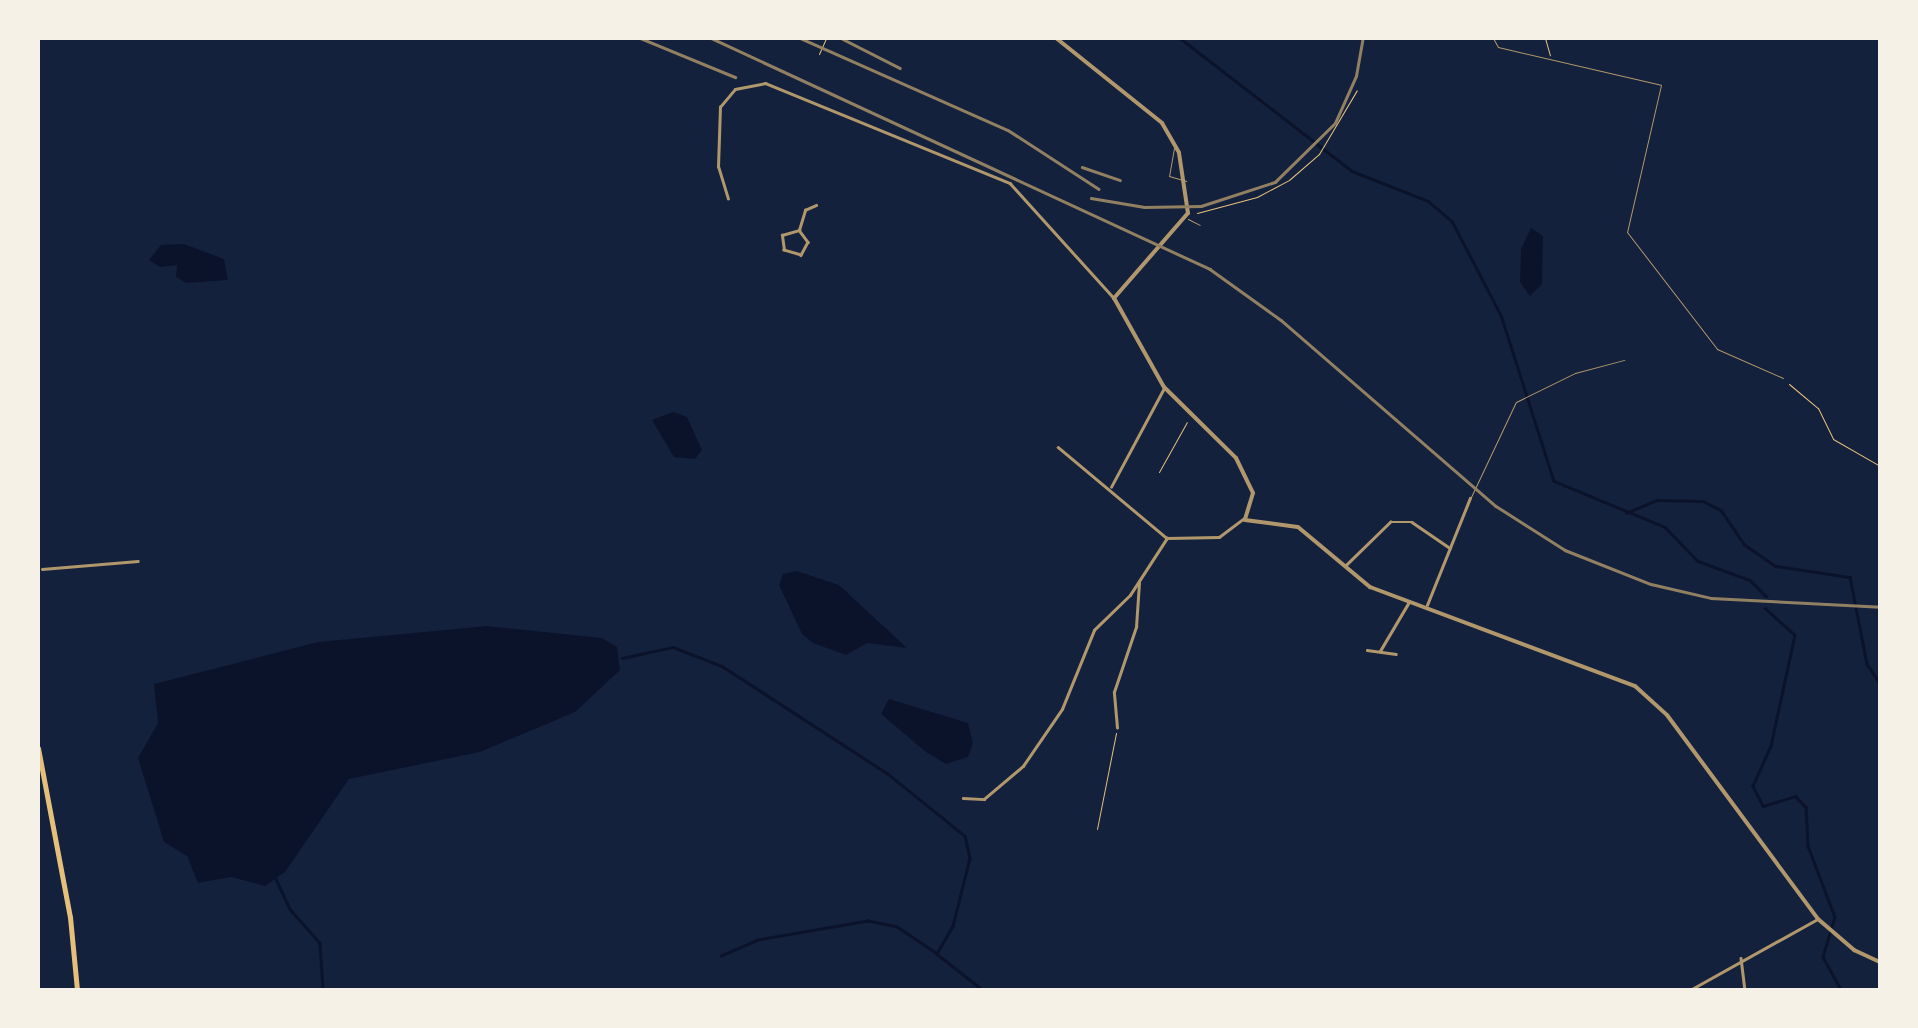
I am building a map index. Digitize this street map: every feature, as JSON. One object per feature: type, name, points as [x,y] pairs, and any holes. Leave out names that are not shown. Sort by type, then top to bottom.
[{"type":"main road","points":[[38,748],[70,910],[77,990]]},
{"type":"street","points":[[1056,38],[1162,124],[1175,145],[1186,181],[1187,215],[1114,298]]},
{"type":"street","points":[[728,199],[719,180],[720,107],[734,89],[765,83],[1015,186],[1114,298],[1164,387],[1230,449],[1252,492],[1244,518],[1219,537],[1168,538],[1058,447]]},
{"type":"street","points":[[799,230],[806,210],[816,205]]},
{"type":"street","points":[[799,230],[808,242],[801,255],[784,250],[782,235],[799,230]]},
{"type":"street","points":[[1111,487],[1164,387]]},
{"type":"street","points":[[1427,606],[1470,498]]},
{"type":"street","points":[[1244,518],[1301,529],[1370,587],[1610,672],[1650,698],[1818,919],[1834,936],[1880,962]]},
{"type":"street","points":[[1346,565],[1390,522],[1412,522],[1450,548]]},
{"type":"street","points":[[963,798],[984,799],[1024,766],[1062,709],[1094,630],[1139,582],[1168,538]]},
{"type":"street","points":[[42,570],[138,562]]},
{"type":"street","points":[[1119,729],[1114,692],[1136,627],[1139,582]]},
{"type":"street","points":[[1380,651],[1410,600]]},
{"type":"street","points":[[1367,650],[1396,654]]},
{"type":"street","points":[[1690,990],[1741,958],[1818,919]]},
{"type":"street","points":[[1741,958],[1745,990]]},
{"type":"lane","points":[[1493,38],[1498,48],[1661,84],[1626,232],[1717,349],[1783,378]]},
{"type":"lane","points":[[1175,145],[1169,176],[1186,181]]},
{"type":"lane","points":[[1187,215],[1200,225]]},
{"type":"lane","points":[[1470,498],[1520,399],[1624,360]]},
{"type":"path","points":[[819,54],[826,38]]},
{"type":"path","points":[[1545,38],[1551,58]]},
{"type":"path","points":[[1187,215],[1256,197],[1289,180],[1319,154],[1357,90]]},
{"type":"path","points":[[1783,378],[1818,408],[1834,439],[1880,466]]},
{"type":"path","points":[[1160,472],[1192,413]]},
{"type":"path","points":[[1096,829],[1119,729]]},
{"type":"water","points":[[1531,228],[1543,236],[1542,284],[1530,296],[1520,282],[1521,249]]},
{"type":"water","points":[[184,244],[224,259],[228,280],[186,283],[176,277],[177,265],[160,267],[149,260],[161,245]]},
{"type":"water","points":[[673,412],[687,417],[702,450],[695,459],[674,457],[652,420]]},
{"type":"water","points":[[797,571],[839,585],[907,648],[867,643],[846,655],[813,643],[802,634],[779,585],[783,574]]},
{"type":"water","points":[[487,626],[602,638],[617,647],[620,670],[575,712],[480,752],[349,779],[285,872],[265,886],[231,877],[198,883],[187,856],[164,842],[138,758],[158,723],[154,684],[318,642]]},
{"type":"water","points":[[889,699],[968,723],[973,743],[968,757],[946,764],[926,752],[881,714]]},
{"type":"waterway","points":[[1180,38],[1352,171],[1428,201],[1452,221],[1501,315],[1554,481],[1665,527],[1698,561],[1750,580],[1766,596]]},
{"type":"waterway","points":[[1626,513],[1657,500],[1703,501],[1721,510],[1744,544],[1776,566],[1850,577],[1867,664],[1880,683]]},
{"type":"waterway","points":[[1765,608],[1795,635],[1771,746],[1753,786],[1763,806],[1795,796],[1806,807],[1808,846],[1835,917],[1823,957],[1841,990]]},
{"type":"waterway","points":[[622,658],[673,647],[722,666],[887,773],[965,836],[970,858],[953,926],[937,954],[897,927],[868,921],[758,940],[721,956]]},
{"type":"waterway","points":[[276,879],[290,909],[320,943],[323,990]]},
{"type":"waterway","points":[[937,954],[983,990]]},
{"type":"railway","points":[[640,38],[735,77]]},
{"type":"railway","points":[[711,38],[1210,269],[1281,320],[1496,506],[1565,550],[1651,584],[1711,598],[1880,607]]},
{"type":"railway","points":[[800,38],[1008,130],[1099,189]]},
{"type":"railway","points":[[841,38],[900,68]]},
{"type":"railway","points":[[1091,198],[1144,207],[1201,206],[1275,182],[1335,123],[1356,76],[1363,38]]},
{"type":"railway","points":[[1082,167],[1120,180]]}]
